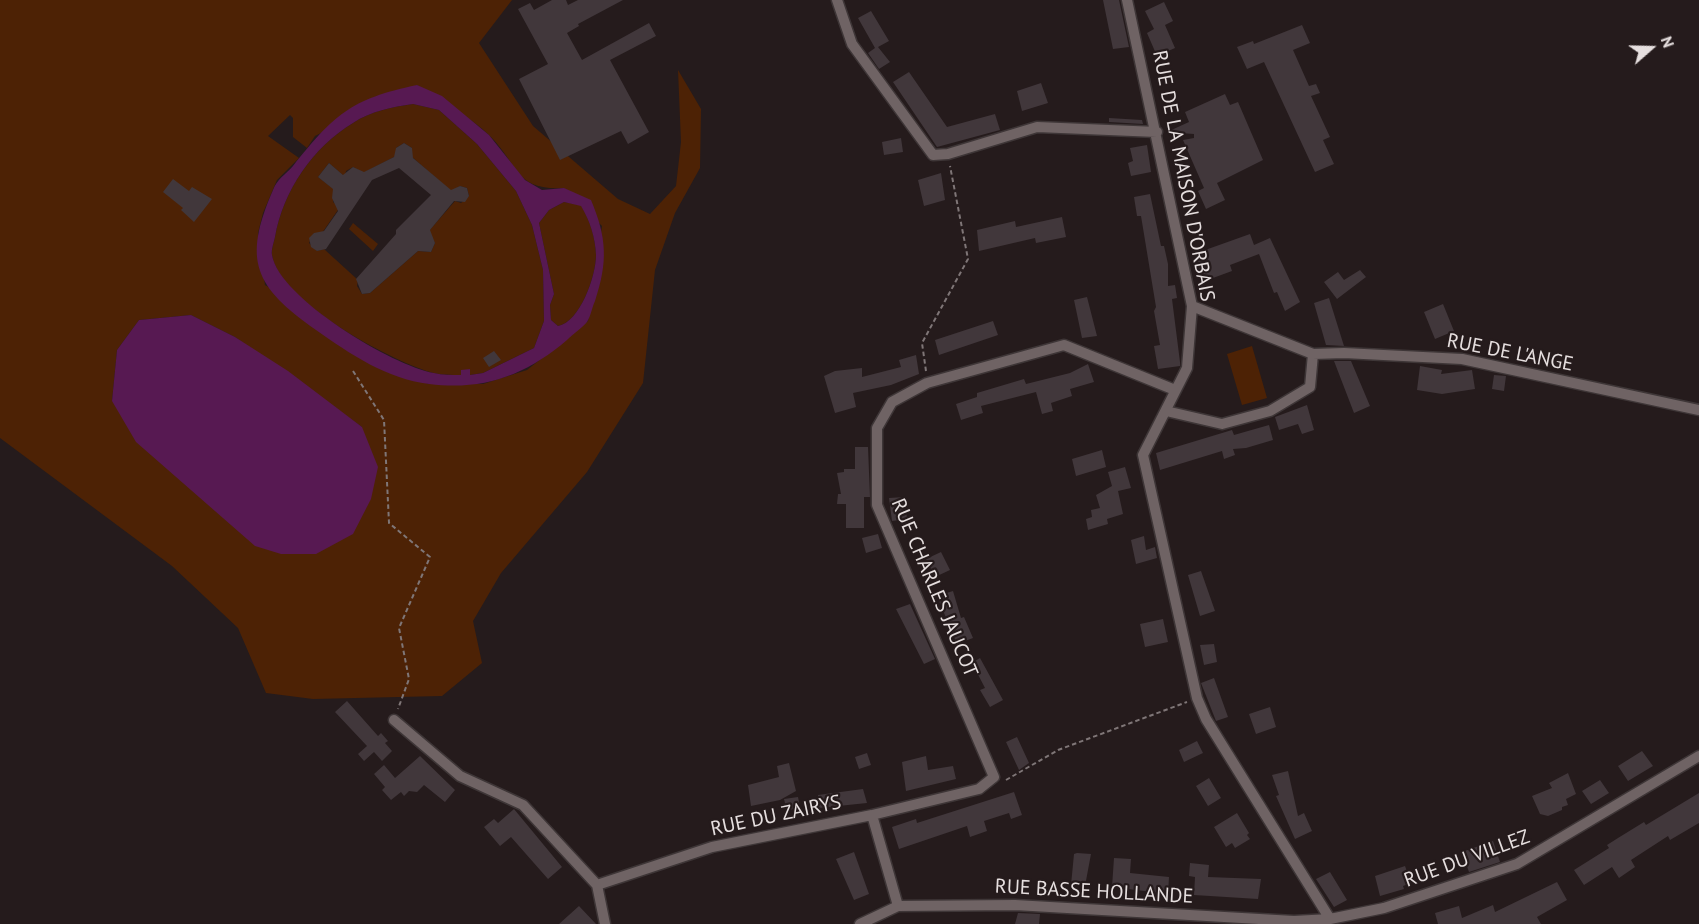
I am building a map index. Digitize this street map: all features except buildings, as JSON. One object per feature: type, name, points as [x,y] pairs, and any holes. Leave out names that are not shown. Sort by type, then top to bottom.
[{"type":"street","points":[[837,0],[852,44],[933,155],[948,154],[1037,127],[1157,132]]},
{"type":"street","name":"RUE DE LA MAISON D'ORBAIS","points":[[1127,0],[1157,132],[1192,306],[1187,368],[1143,455],[1197,698],[1206,719],[1330,919]]},
{"type":"street","points":[[1166,411],[1222,424],[1270,411],[1310,387],[1313,354],[1192,306]]},
{"type":"street","name":"RUE CHARLES JAUCOT","points":[[994,777],[877,505],[877,428],[891,402],[927,383],[1064,345],[1175,390]]},
{"type":"street","name":"RUE DE L'ANGE","points":[[1313,354],[1344,353],[1462,359],[1699,410]]},
{"type":"street","points":[[394,720],[460,776],[523,805],[597,885],[605,924]]},
{"type":"street","name":"RUE DU VILLEZ","points":[[1330,919],[1384,908],[1517,864],[1699,756]]},
{"type":"street","points":[[872,815],[979,789],[994,777]]},
{"type":"street","name":"RUE DU ZAIRYS","points":[[597,885],[712,847],[872,815],[898,906]]},
{"type":"street","name":"RUE BASSE HOLLANDE","points":[[860,924],[898,906],[1016,904],[1294,921],[1330,919]]},
{"type":"path","points":[[927,383],[922,343],[968,259],[948,154]]},
{"type":"path","points":[[352,371],[384,420],[389,523],[430,557],[399,628],[409,679],[394,720]]},
{"type":"path","points":[[994,777],[1008,780],[1058,750],[1197,698]]},
{"type":"shaded area","points":[[0,0],[512,0],[479,43],[533,126],[618,199],[650,214],[676,186],[681,142],[678,70],[701,109],[700,168],[675,213],[655,270],[643,383],[587,472],[501,573],[473,621],[482,663],[442,696],[313,699],[266,693],[238,628],[172,566],[0,438]],"holes":[[[417,85],[482,129],[527,181],[548,188],[564,188],[602,226],[588,321],[527,370],[483,384],[428,384],[265,285],[258,233],[263,213],[277,180],[299,158],[268,136],[290,115],[293,118],[293,137],[307,148],[315,136]],[[191,315],[235,337],[362,427],[112,401],[117,350],[139,320]]]},
{"type":"shaded area","points":[[417,85],[442,96],[489,135],[525,180],[542,190],[564,188],[591,200],[603,238],[604,262],[590,317],[583,326],[552,352],[520,371],[486,382],[449,386],[398,377],[370,364],[329,339],[295,315],[267,286],[260,270],[257,254],[258,236],[263,215],[277,183],[320,134],[345,112],[359,103],[394,90]],"holes":[[[413,104],[439,110],[477,144],[516,191],[532,225],[543,270],[544,321],[534,348],[483,373],[470,375],[470,369],[461,370],[461,375],[444,375],[416,368],[392,358],[340,328],[294,291],[279,272],[272,255],[285,203],[302,172],[325,144],[367,115]],[[564,202],[581,206],[592,229],[596,255],[590,286],[580,307],[566,323],[558,326],[551,320],[550,305],[554,294],[539,223],[549,210]]]},
{"type":"shaded area","points":[[413,104],[439,110],[477,144],[516,191],[532,225],[543,270],[544,321],[534,348],[483,373],[470,375],[470,369],[461,375],[434,373],[411,365],[364,342],[314,309],[294,291],[279,273],[272,255],[285,203],[302,172],[325,144],[367,115]],"holes":[[[404,143],[412,148],[411,156],[452,192],[460,186],[467,188],[469,196],[461,203],[455,201],[428,232],[435,243],[431,252],[418,251],[370,293],[362,294],[357,286],[358,280],[324,249],[317,251],[309,243],[314,233],[322,233],[340,207],[333,202],[335,190],[318,177],[329,163],[345,177],[346,171],[353,167],[363,173],[396,156],[396,148]]]},
{"type":"shaded area","points":[[564,202],[581,205],[592,229],[596,255],[590,286],[580,307],[566,323],[558,326],[551,320],[550,305],[554,294],[539,223],[549,210]]},
{"type":"shaded area","points":[[353,223],[378,244],[373,251],[349,229]]},
{"type":"shaded area","points":[[191,315],[235,337],[288,371],[362,427],[378,467],[371,499],[353,534],[316,554],[281,554],[255,546],[136,442],[112,401],[117,350],[139,320]]},
{"type":"shaded area","points":[[1252,346],[1267,398],[1242,405],[1227,354]]}]
